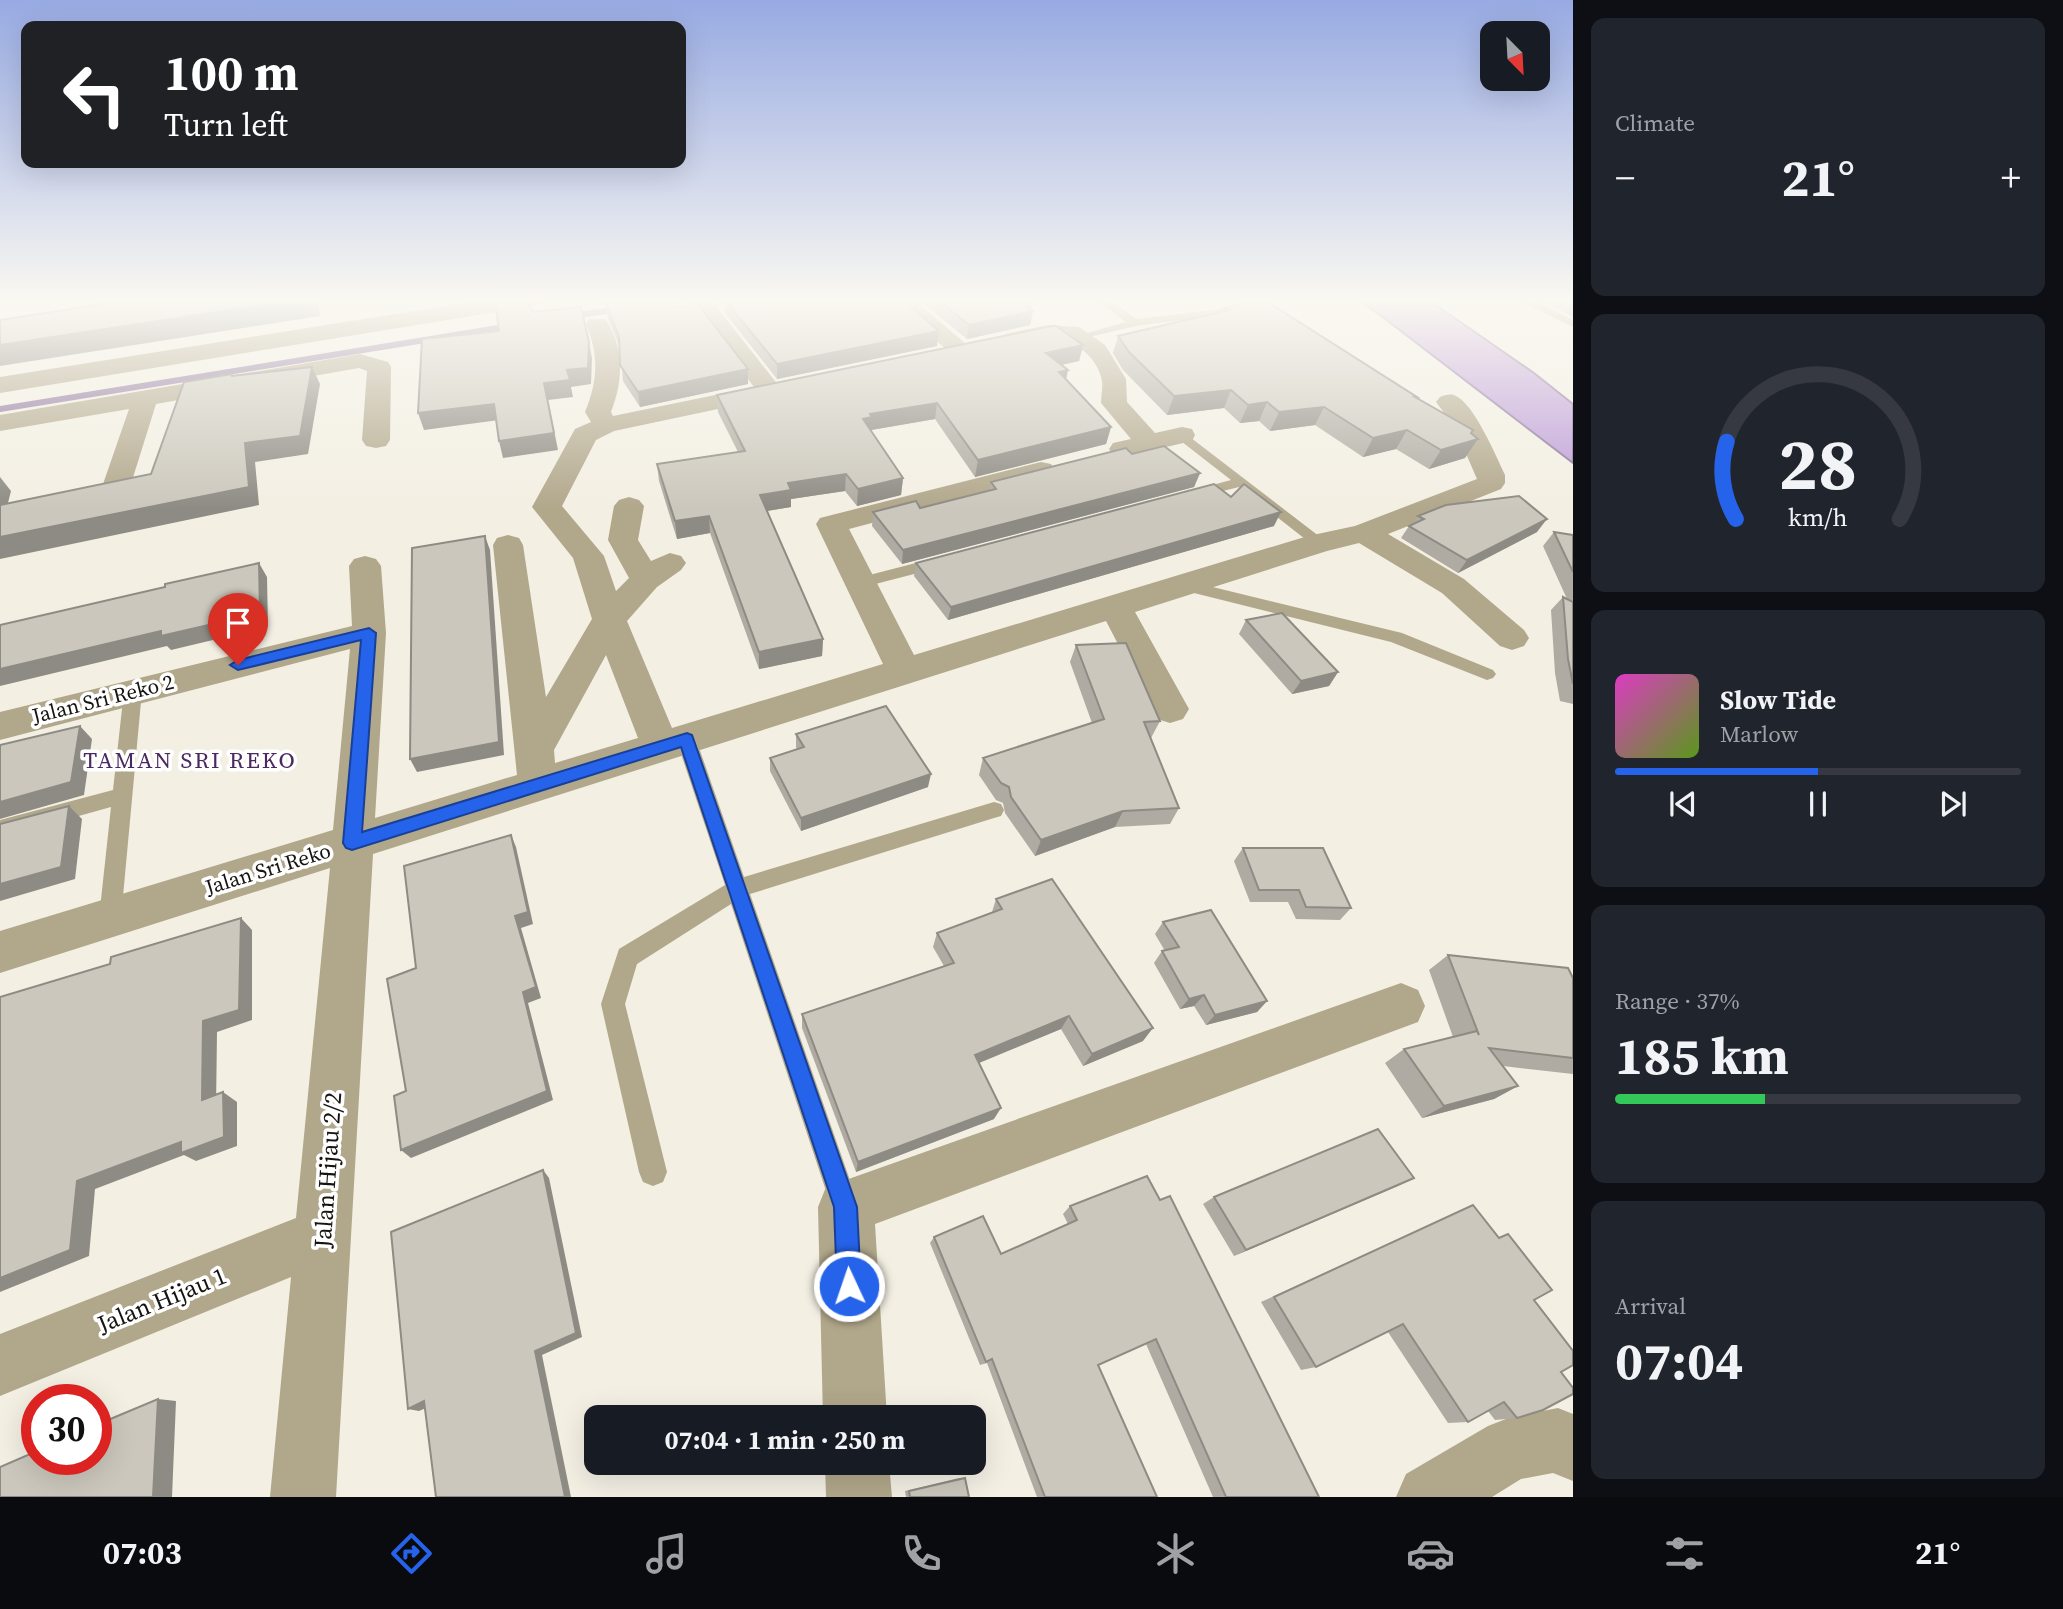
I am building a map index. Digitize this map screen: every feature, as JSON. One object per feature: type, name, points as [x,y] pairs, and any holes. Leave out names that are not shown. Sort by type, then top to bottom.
[{"type":"street","points":[[0,385],[100,369]]},
{"type":"street","points":[[0,423],[314,369]]},
{"type":"street","points":[[376,440],[380,369]]},
{"type":"street","points":[[606,425],[598,412],[605,396],[607,369]]},
{"type":"street","points":[[753,369],[770,391]]},
{"type":"street","points":[[1108,369],[1114,379],[1114,402],[1149,443]]},
{"type":"street","points":[[674,743],[608,619],[588,556],[547,507],[585,435],[606,425],[797,385]]},
{"type":"street","points":[[116,487],[145,398]]},
{"type":"street","points":[[352,843],[536,768],[674,743],[1320,543],[1364,533],[1491,483],[1491,475],[1467,425],[1449,402]]},
{"type":"street","points":[[905,672],[831,524],[1182,435]]},
{"type":"street","points":[[536,768],[608,619],[658,571],[623,540],[629,506]]},
{"type":"street","points":[[1364,533],[1453,586],[1512,638]]},
{"type":"street","points":[[508,545],[536,768]]},
{"type":"street","name":"Jalan Sri Reko","points":[[0,952],[352,843],[369,633],[365,566]]},
{"type":"street","points":[[1115,606],[1170,709]]},
{"type":"street","name":"Jalan Sri Reko 2","points":[[0,726],[369,633]]},
{"type":"street","name":"Jalan Hijau 2/2","points":[[303,1497],[352,843]]},
{"type":"street","points":[[854,1405],[846,1207],[1401,1006]]},
{"type":"street","name":"Jalan Hijau 1","points":[[0,1365],[323,1236]]},
{"type":"street","points":[[1429,1497],[1511,1449],[1558,1440],[1573,1449]]},
{"type":"street","points":[[858,1475],[859,1497]]},
{"type":"lane","points":[[1182,435],[1320,543]]},
{"type":"lane","points":[[1176,499],[1241,482]]},
{"type":"lane","points":[[860,583],[952,558]]},
{"type":"lane","points":[[1184,585],[1396,637],[1487,674]]},
{"type":"lane","points":[[110,918],[133,691]]},
{"type":"lane","points":[[674,743],[737,889],[846,1207]]},
{"type":"lane","points":[[0,829],[122,796]]},
{"type":"lane","points":[[653,1172],[613,1004],[627,957],[737,889],[994,810]]},
{"type":"shaded area","points":[[1450,369],[1528,369],[1534,373],[1573,404],[1573,463]]},
{"type":"building","points":[[312,369],[300,436],[245,443],[249,487],[0,537],[0,505],[151,474],[184,382]]},
{"type":"building","points":[[420,369],[579,369],[567,370],[570,380],[544,383],[554,433],[499,441],[494,404],[418,413]]},
{"type":"building","points":[[623,369],[748,369],[638,392]]},
{"type":"building","points":[[844,369],[1067,369],[1059,372],[1111,427],[978,460],[937,403],[870,414],[872,417],[863,419],[903,478],[858,489],[846,474],[788,483],[791,490],[760,495],[823,639],[759,652],[709,516],[675,521],[657,464],[745,451],[717,395]]},
{"type":"building","points":[[1146,369],[1373,369],[1473,430],[1471,433],[1478,439],[1441,450],[1407,430],[1373,438],[1324,407],[1279,412],[1267,402],[1248,405],[1231,390],[1174,396]]},
{"type":"building","points":[[1164,446],[1200,473],[903,550],[873,512],[916,501],[920,508],[996,489],[991,482],[1126,448],[1132,454]]},
{"type":"building","points":[[1214,484],[1231,497],[1244,484],[1281,512],[951,607],[916,563]]},
{"type":"building","points":[[1519,496],[1547,519],[1467,560],[1409,526],[1424,519],[1418,516],[1446,505]]},
{"type":"building","points":[[1554,532],[1573,535],[1573,572]]},
{"type":"building","points":[[485,536],[499,742],[410,759],[412,548]]},
{"type":"building","points":[[259,563],[260,613],[161,636],[161,631],[0,669],[0,625]]},
{"type":"building","points":[[1563,597],[1573,602],[1573,684],[1568,659]]},
{"type":"building","points":[[1282,613],[1338,672],[1301,681],[1246,620]]},
{"type":"building","points":[[1126,643],[1160,721],[1144,722],[1179,808],[1123,811],[1041,840],[1011,797],[1009,787],[1001,783],[983,758],[1104,719],[1076,645]]},
{"type":"building","points":[[886,706],[931,774],[801,818],[770,758],[804,747],[796,734]]},
{"type":"building","points":[[80,726],[71,782],[0,802],[0,745]]},
{"type":"building","points":[[69,806],[61,867],[0,884],[0,824]]},
{"type":"building","points":[[511,835],[528,912],[515,916],[536,987],[523,992],[547,1091],[401,1150],[394,1096],[406,1091],[387,979],[416,968],[404,866]]},
{"type":"building","points":[[1243,848],[1323,848],[1351,908],[1306,907],[1299,890],[1259,890]]},
{"type":"building","points":[[1052,879],[1153,1028],[1092,1054],[1069,1016],[975,1055],[1001,1108],[858,1162],[802,1014],[954,963],[937,933],[1002,909],[996,899]]},
{"type":"building","points":[[1211,910],[1267,1001],[1215,1015],[1204,995],[1189,999],[1162,951],[1179,947],[1163,922]]},
{"type":"building","points":[[241,918],[239,1010],[203,1021],[202,1100],[223,1092],[224,1137],[181,1153],[181,1142],[77,1181],[70,1250],[0,1278],[0,997],[110,964],[111,957]]},
{"type":"building","points":[[1448,955],[1568,968],[1573,978],[1573,1058],[1489,1048],[1518,1086],[1444,1106],[1404,1049],[1477,1031],[1479,1035]]},
{"type":"building","points":[[1378,1129],[1414,1178],[1246,1250],[1214,1197]]},
{"type":"building","points":[[543,1170],[576,1333],[535,1351],[565,1497],[436,1497],[424,1401],[408,1409],[391,1232]]},
{"type":"building","points":[[1147,1176],[1160,1200],[1170,1196],[1319,1497],[1226,1497],[1156,1339],[1098,1365],[1157,1497],[1045,1497],[992,1359],[986,1362],[934,1237],[983,1216],[1001,1254],[1077,1220],[1070,1206]]},
{"type":"building","points":[[1473,1205],[1499,1238],[1508,1234],[1552,1290],[1534,1300],[1573,1351],[1573,1365],[1561,1372],[1573,1388],[1573,1394],[1543,1410],[1517,1418],[1504,1402],[1468,1422],[1403,1324],[1316,1367],[1274,1297]]},
{"type":"building","points":[[158,1399],[153,1497],[0,1497],[0,1467],[21,1458],[21,1475],[112,1475],[112,1418]]},
{"type":"building","points":[[965,1478],[969,1497],[910,1497],[909,1491]]},
{"type":"waterway","points":[[0,409],[247,369]]},
{"type":"district","name":"TAMAN SRI REKO","points":[[190,760]]},
{"type":"route","points":[[238,665],[369,633],[352,843],[687,739],[846,1207],[849,1286]]}]
